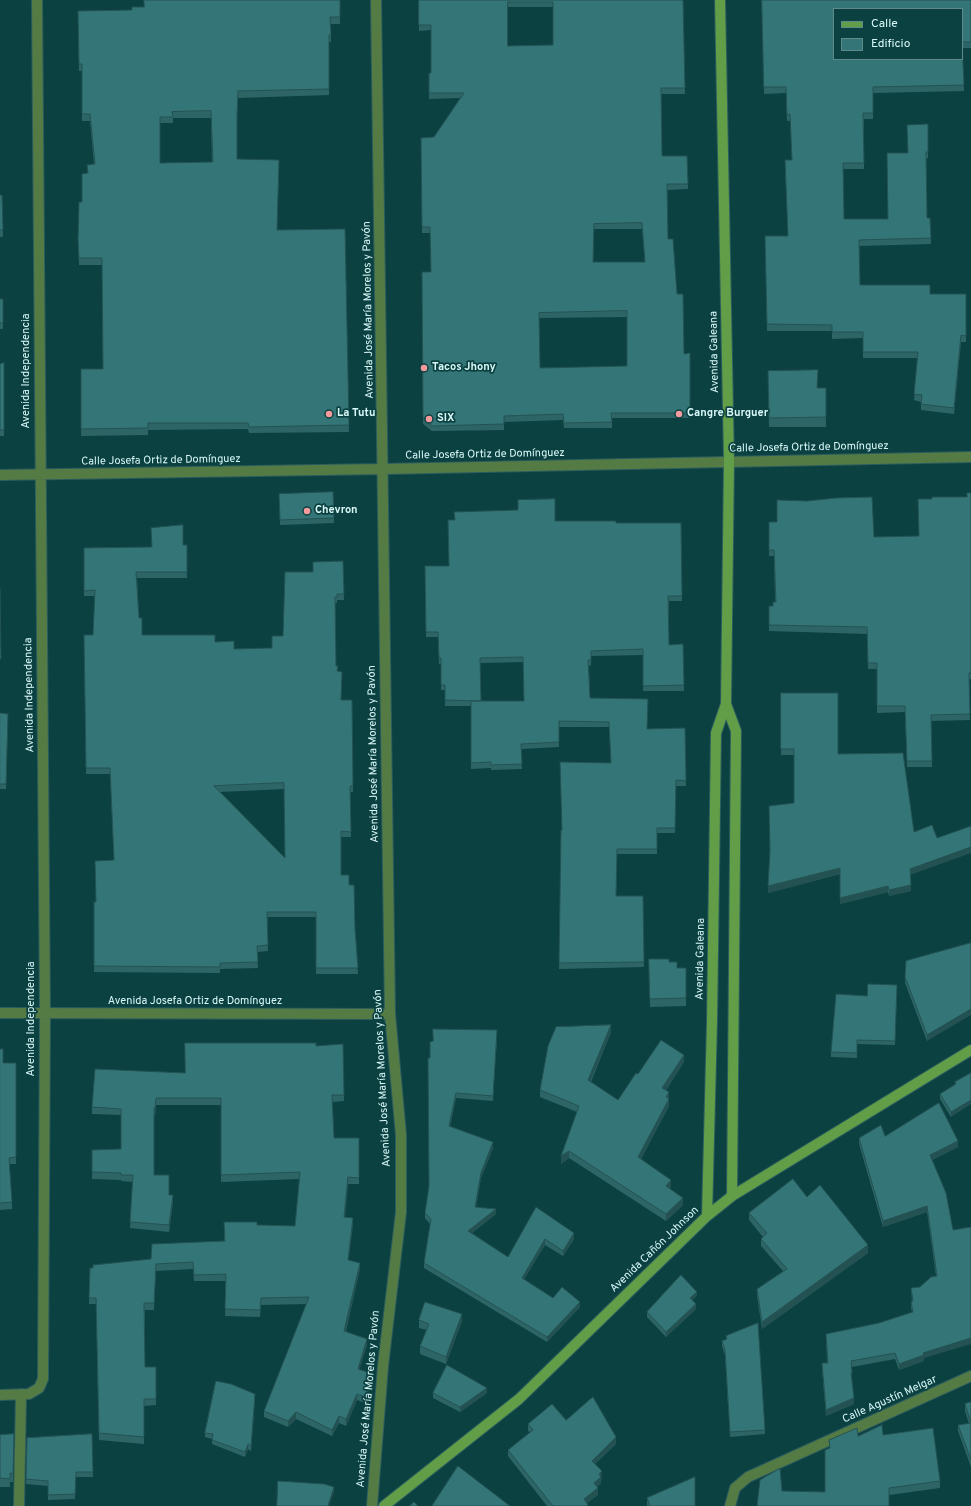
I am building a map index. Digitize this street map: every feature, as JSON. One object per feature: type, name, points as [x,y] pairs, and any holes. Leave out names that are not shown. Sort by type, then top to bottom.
[{"type":"street","name":"Avenida Independencia","points":[[21,1394],[29,1394],[39,1388],[43,1379],[45,1013],[37,0]]},
{"type":"street","name":"Avenida José María Morelos y Pavón","points":[[372,1506],[383,1366],[401,1212],[401,1135],[390,1014],[376,0]]},
{"type":"street","name":"Avenida Galeana","points":[[707,1216],[712,1021],[716,733],[726,704],[729,461],[720,0]]},
{"type":"street","name":"Calle Josefa Ortiz de Domínguez","points":[[0,475],[971,457]]},
{"type":"street","name":"Avenida Galeana","points":[[726,704],[736,732],[732,1196]]},
{"type":"street","name":"Avenida Josefa Ortiz de Domínguez","points":[[0,1012],[390,1014]]},
{"type":"street","name":"Avenida Cañón Johnson","points":[[384,1506],[519,1398],[707,1216],[732,1196],[971,1050]]},
{"type":"street","name":"Calle Agustín Melgar","points":[[730,1506],[734,1488],[748,1477],[971,1376]]},
{"type":"street","points":[[0,1396],[21,1394],[20,1506]]},
{"type":"building","points":[[144,0],[340,0],[340,17],[330,17],[331,35],[329,35],[329,89],[238,91],[237,159],[279,160],[277,230],[345,229],[349,425],[249,427],[248,423],[148,423],[148,428],[81,429],[81,369],[103,369],[102,258],[79,258],[79,202],[82,202],[82,174],[88,173],[87,165],[95,164],[90,114],[82,114],[82,64],[79,64],[78,11],[132,10],[132,7],[144,7]],"holes":[[[211,111],[213,162],[160,163],[160,117],[173,117],[172,112]]]},
{"type":"building","points":[[419,0],[683,0],[685,88],[661,88],[662,156],[687,156],[688,184],[667,184],[668,239],[673,239],[677,294],[683,294],[684,354],[690,353],[690,413],[611,413],[612,422],[564,423],[563,414],[504,416],[504,424],[432,426],[423,418],[422,272],[431,272],[430,227],[422,227],[421,138],[434,137],[464,93],[429,93],[429,73],[431,73],[431,25],[419,25]],"holes":[[[508,2],[553,2],[553,45],[508,46]],[[642,223],[645,262],[593,262],[594,224]],[[627,311],[627,366],[540,368],[539,313]]]},
{"type":"building","points":[[762,0],[971,0],[971,42],[963,42],[963,8],[833,8],[833,60],[963,60],[964,85],[873,87],[873,113],[863,113],[864,163],[843,163],[844,219],[888,219],[887,153],[908,153],[907,125],[928,124],[928,152],[926,152],[927,218],[930,218],[931,238],[859,240],[860,285],[930,285],[930,294],[966,294],[966,336],[961,335],[954,408],[921,404],[922,395],[914,394],[918,352],[863,352],[863,332],[832,332],[832,325],[767,324],[765,236],[788,236],[785,160],[792,160],[790,114],[787,115],[786,87],[764,87]]},
{"type":"building","points":[[0,195],[2,195],[3,230],[0,230]]},
{"type":"building","points":[[0,299],[3,299],[3,323],[0,323]]},
{"type":"building","points":[[4,363],[4,430],[0,430],[0,364]]},
{"type":"building","points":[[818,370],[817,388],[826,388],[826,417],[769,418],[768,371]]},
{"type":"building","name":"Chevron","points":[[333,492],[334,518],[280,520],[279,494]]},
{"type":"building","points":[[967,493],[971,493],[970,714],[931,715],[932,761],[907,761],[905,706],[877,706],[877,663],[868,663],[867,627],[769,625],[769,606],[773,606],[773,602],[776,602],[774,550],[769,550],[769,522],[777,522],[777,500],[807,501],[836,498],[872,497],[874,537],[919,536],[918,499],[932,499],[932,497],[967,497]]},
{"type":"building","points":[[555,499],[555,521],[681,523],[682,596],[668,596],[669,645],[683,644],[684,685],[643,686],[643,649],[591,651],[591,660],[588,660],[590,698],[648,699],[647,729],[685,728],[686,781],[676,780],[675,828],[657,828],[657,849],[617,849],[616,896],[643,896],[644,962],[559,963],[562,830],[560,762],[611,763],[609,722],[559,721],[559,742],[521,744],[522,764],[491,765],[491,762],[471,763],[471,701],[481,701],[445,700],[445,685],[441,685],[441,658],[439,658],[438,632],[426,632],[425,566],[449,566],[448,520],[455,520],[454,512],[518,510],[518,500]],"holes":[[[523,657],[524,701],[481,701],[480,658]]]},
{"type":"building","points":[[183,525],[183,545],[187,545],[187,572],[136,572],[139,618],[142,618],[142,635],[215,635],[215,642],[234,641],[234,649],[272,648],[272,636],[283,636],[285,572],[313,572],[313,562],[343,561],[344,594],[337,594],[337,597],[335,597],[336,666],[338,666],[337,671],[342,672],[341,700],[352,700],[353,786],[350,786],[351,832],[341,831],[341,875],[349,875],[349,885],[354,885],[358,968],[316,968],[316,912],[267,912],[268,945],[257,946],[258,962],[220,963],[220,967],[94,966],[94,902],[96,902],[95,861],[114,860],[110,768],[86,768],[84,635],[93,635],[95,590],[84,591],[84,548],[152,547],[151,528]],"holes":[[[284,783],[285,858],[214,786]]]},
{"type":"building","points":[[0,589],[1,659],[0,659]]},
{"type":"building","points":[[781,693],[838,693],[838,754],[903,753],[914,832],[932,825],[937,838],[971,826],[971,847],[910,869],[911,885],[889,890],[888,886],[840,898],[840,868],[768,886],[770,851],[769,806],[794,803],[794,749],[781,749]]},
{"type":"building","points":[[0,713],[8,714],[6,784],[0,784]]},
{"type":"building","points":[[971,943],[971,1009],[927,1035],[905,977],[906,961]]},
{"type":"building","points":[[649,959],[669,959],[669,962],[677,962],[677,968],[686,968],[686,998],[650,999]]},
{"type":"building","points":[[868,984],[897,985],[895,1041],[857,1040],[857,1053],[831,1052],[836,994],[867,996]]},
{"type":"building","points":[[611,1025],[588,1080],[618,1100],[661,1040],[684,1055],[662,1088],[669,1092],[666,1097],[669,1099],[638,1157],[671,1180],[666,1186],[683,1198],[666,1214],[569,1151],[561,1156],[579,1106],[540,1090],[548,1046],[556,1027]]},
{"type":"building","points":[[433,1029],[497,1030],[493,1096],[456,1093],[449,1126],[493,1142],[481,1173],[475,1207],[496,1209],[468,1231],[508,1257],[536,1207],[574,1233],[563,1251],[545,1239],[522,1278],[553,1298],[562,1287],[580,1302],[547,1337],[424,1263],[431,1219],[425,1213],[429,1186],[428,1058],[430,1058],[430,1042],[433,1041]]},
{"type":"building","points":[[185,1043],[316,1043],[316,1046],[343,1044],[344,1095],[332,1095],[334,1138],[359,1138],[359,1178],[348,1177],[344,1217],[353,1218],[348,1260],[360,1263],[344,1331],[367,1339],[358,1369],[373,1374],[365,1397],[357,1394],[346,1419],[339,1416],[332,1430],[296,1412],[288,1421],[264,1411],[309,1297],[261,1298],[260,1310],[225,1309],[226,1274],[194,1275],[193,1262],[156,1264],[154,1303],[144,1303],[145,1367],[156,1367],[156,1399],[144,1399],[144,1437],[99,1433],[96,1298],[89,1298],[90,1268],[93,1268],[93,1265],[151,1259],[152,1244],[225,1241],[224,1222],[257,1222],[257,1225],[295,1226],[300,1172],[221,1175],[221,1098],[156,1098],[154,1108],[154,1175],[169,1175],[169,1195],[173,1195],[169,1225],[130,1222],[133,1175],[92,1172],[92,1150],[121,1149],[121,1109],[92,1107],[95,1069],[185,1073]]},
{"type":"building","points":[[0,1049],[3,1049],[3,1063],[16,1063],[16,1157],[9,1158],[12,1202],[0,1203]]},
{"type":"building","points":[[971,1073],[971,1100],[951,1112],[940,1094],[956,1084],[955,1082]]},
{"type":"building","points":[[939,1103],[958,1141],[930,1155],[946,1193],[953,1230],[971,1227],[971,1338],[923,1353],[924,1355],[899,1364],[895,1353],[851,1361],[854,1398],[826,1410],[822,1363],[828,1363],[826,1334],[879,1323],[913,1312],[911,1288],[920,1287],[931,1277],[937,1276],[927,1206],[883,1221],[859,1138],[881,1125],[885,1136]]},
{"type":"building","points":[[793,1179],[807,1197],[820,1185],[868,1245],[762,1322],[757,1289],[787,1269],[761,1239],[767,1233],[749,1213]]},
{"type":"building","points":[[681,1275],[697,1292],[690,1298],[696,1304],[666,1332],[647,1312]]},
{"type":"building","points":[[425,1302],[462,1314],[446,1357],[420,1346],[429,1324],[419,1320]]},
{"type":"building","points":[[758,1323],[765,1430],[730,1432],[725,1350],[722,1341],[727,1339],[726,1336]]},
{"type":"building","points":[[447,1365],[487,1388],[460,1407],[433,1393]]},
{"type":"building","points":[[216,1381],[231,1384],[255,1394],[251,1446],[248,1444],[245,1452],[212,1440],[213,1434],[205,1433]]},
{"type":"building","points":[[593,1397],[616,1437],[592,1461],[602,1471],[599,1474],[601,1477],[594,1483],[598,1488],[584,1499],[588,1505],[587,1506],[553,1506],[508,1450],[533,1430],[528,1424],[552,1404],[566,1420]]},
{"type":"building","points":[[971,1402],[971,1423],[965,1404]]},
{"type":"building","points":[[971,1423],[971,1460],[958,1425]]},
{"type":"building","points":[[882,1425],[883,1435],[933,1428],[940,1481],[889,1488],[889,1506],[757,1506],[760,1480],[780,1468],[782,1491],[825,1492],[825,1450],[830,1448],[829,1440],[857,1428],[858,1436]]},
{"type":"building","points":[[14,1434],[13,1474],[10,1473],[10,1479],[0,1478],[0,1435]]},
{"type":"building","points":[[92,1434],[93,1472],[76,1472],[75,1494],[48,1495],[48,1481],[26,1479],[27,1438]]},
{"type":"building","points":[[458,1466],[510,1506],[432,1506]]},
{"type":"building","points":[[695,1477],[695,1506],[650,1506],[647,1498]]},
{"type":"building","points":[[278,1481],[324,1484],[334,1487],[328,1506],[277,1506]]},
{"type":"building","points":[[414,1502],[418,1506],[410,1506]]},
{"type":"place","name":"Tacos Jhony","points":[[424,368]]},
{"type":"place","name":"La Tutu","points":[[329,414]]},
{"type":"place","name":"Cangre Burguer","points":[[679,414]]},
{"type":"place","name":"SIX","points":[[429,419]]},
{"type":"place","name":"Chevron","points":[[307,511]]}]
